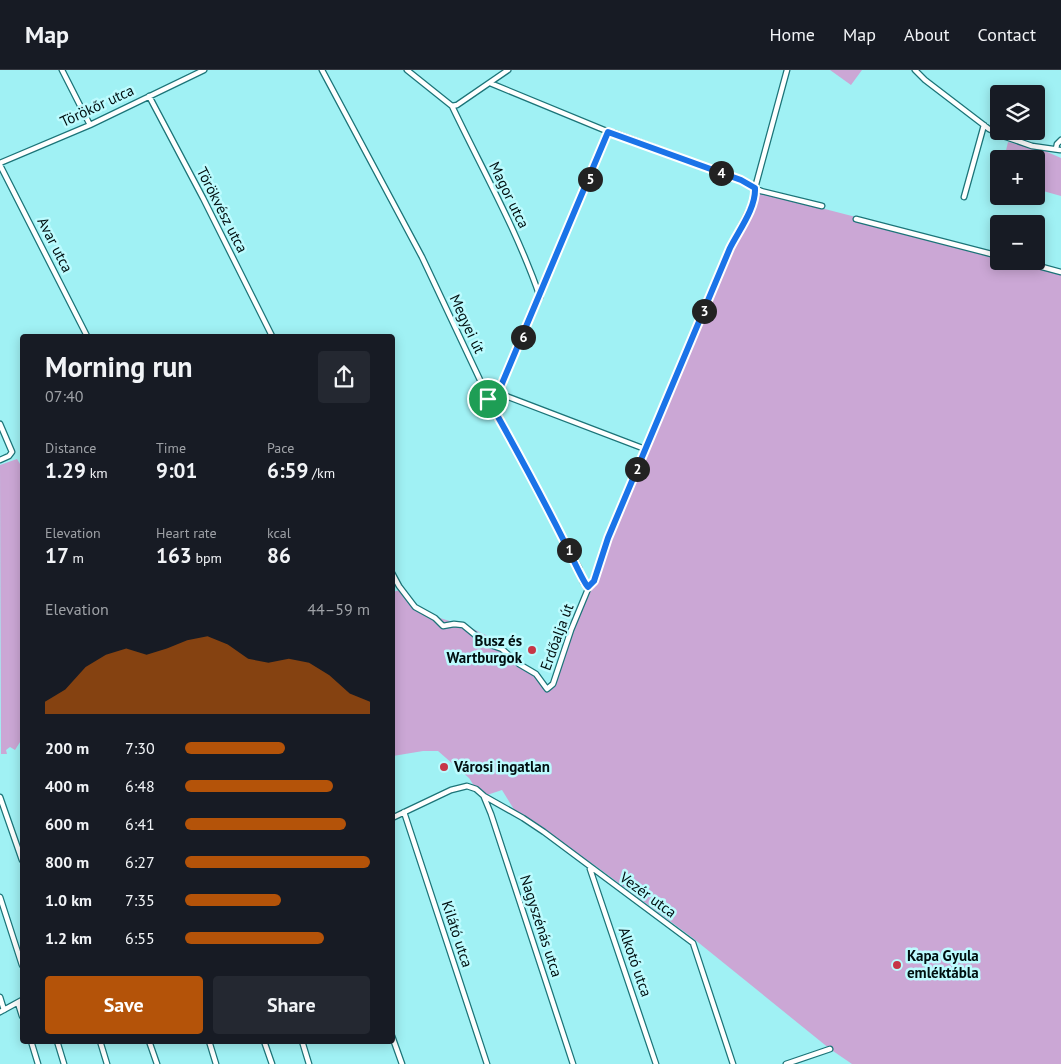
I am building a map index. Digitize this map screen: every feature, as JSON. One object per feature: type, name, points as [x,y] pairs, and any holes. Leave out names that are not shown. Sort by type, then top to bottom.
[{"type":"street","points":[[62,70],[90,125]]},
{"type":"street","name":"Törökőr utca","points":[[0,164],[90,125],[204,70]]},
{"type":"street","name":"Megyei út","points":[[322,70],[422,257],[488,399],[579,568],[583,582],[588,587]]},
{"type":"street","points":[[406,70],[452,106],[457,105],[508,70]]},
{"type":"street","name":"Erdőalja út","points":[[395,579],[416,607],[435,618],[442,625],[461,625],[485,643],[502,649],[521,666],[536,674],[547,689],[555,680],[571,630],[588,587],[594,581],[608,538],[730,248],[752,205],[787,70]]},
{"type":"street","points":[[916,70],[925,80],[984,125],[1012,139],[1047,149],[1058,150],[1057,144],[1061,140]]},
{"type":"street","points":[[490,83],[608,132],[741,180],[765,192],[822,206]]},
{"type":"street","name":"Törökvész utca","points":[[149,96],[203,198],[271,334]]},
{"type":"street","name":"Magor utca","points":[[452,106],[511,226],[540,296]]},
{"type":"street","points":[[964,197],[984,125]]},
{"type":"street","points":[[488,399],[498,393],[608,132]]},
{"type":"street","name":"Avar utca","points":[[0,164],[86,334]]},
{"type":"street","points":[[856,219],[990,254]]},
{"type":"street","points":[[1045,268],[1061,272]]},
{"type":"street","points":[[498,393],[645,449]]},
{"type":"street","points":[[0,424],[12,452],[9,456],[0,460]]},
{"type":"street","name":"Vezér utca","points":[[395,816],[463,786],[476,789],[484,796],[523,818],[693,943],[733,1064]]},
{"type":"street","points":[[0,796],[20,854]]},
{"type":"street","name":"Nagyszénás utca","points":[[484,796],[573,1064]]},
{"type":"street","name":"Kilátó utca","points":[[404,812],[487,1064]]},
{"type":"street","name":"Alkotó utca","points":[[590,868],[656,1064]]},
{"type":"street","points":[[0,897],[20,959]]},
{"type":"street","points":[[0,997],[2,1011],[20,1002]]},
{"type":"street","points":[[31,1044],[38,1064]]},
{"type":"street","points":[[58,1044],[64,1064]]},
{"type":"street","points":[[101,1044],[107,1064]]},
{"type":"street","points":[[150,1044],[157,1064]]},
{"type":"street","points":[[210,1044],[216,1064]]},
{"type":"street","points":[[265,1044],[272,1064]]},
{"type":"street","points":[[303,1044],[309,1064]]},
{"type":"street","points":[[395,1044],[402,1064]]},
{"type":"street","points":[[786,1064],[830,1049]]},
{"type":"shaded area","points":[[830,70],[862,70],[851,85]]},
{"type":"shaded area","points":[[1008,142],[1041,150],[1006,150]]},
{"type":"shaded area","points":[[1045,151],[1061,158],[1061,196],[1045,192]]},
{"type":"shaded area","points":[[755,188],[821,208],[990,252],[990,270],[1045,270],[1045,266],[1061,270],[1061,1064],[852,1064],[830,1049],[694,939],[597,867],[515,811],[502,790],[484,796],[476,789],[469,778],[438,751],[423,751],[395,756],[395,591],[403,589],[417,607],[427,614],[469,627],[494,639],[521,660],[547,689],[551,686],[604,550],[730,248],[749,211]]},
{"type":"shaded area","points":[[17,459],[20,464],[20,742],[15,750],[10,747],[6,750],[7,754],[1,754],[0,465]]},
{"type":"place","name":"Busz és Wartburgok","points":[[532,650]]},
{"type":"place","name":"Városi ingatlan","points":[[444,767]]},
{"type":"place","name":"Kapa Gyula emléktábla","points":[[897,965]]},
{"type":"route","points":[[608,132],[741,180],[755,188],[756,192],[752,205],[730,248],[608,538],[594,581],[588,587],[583,582],[579,568],[488,399],[498,393],[608,132]]}]
